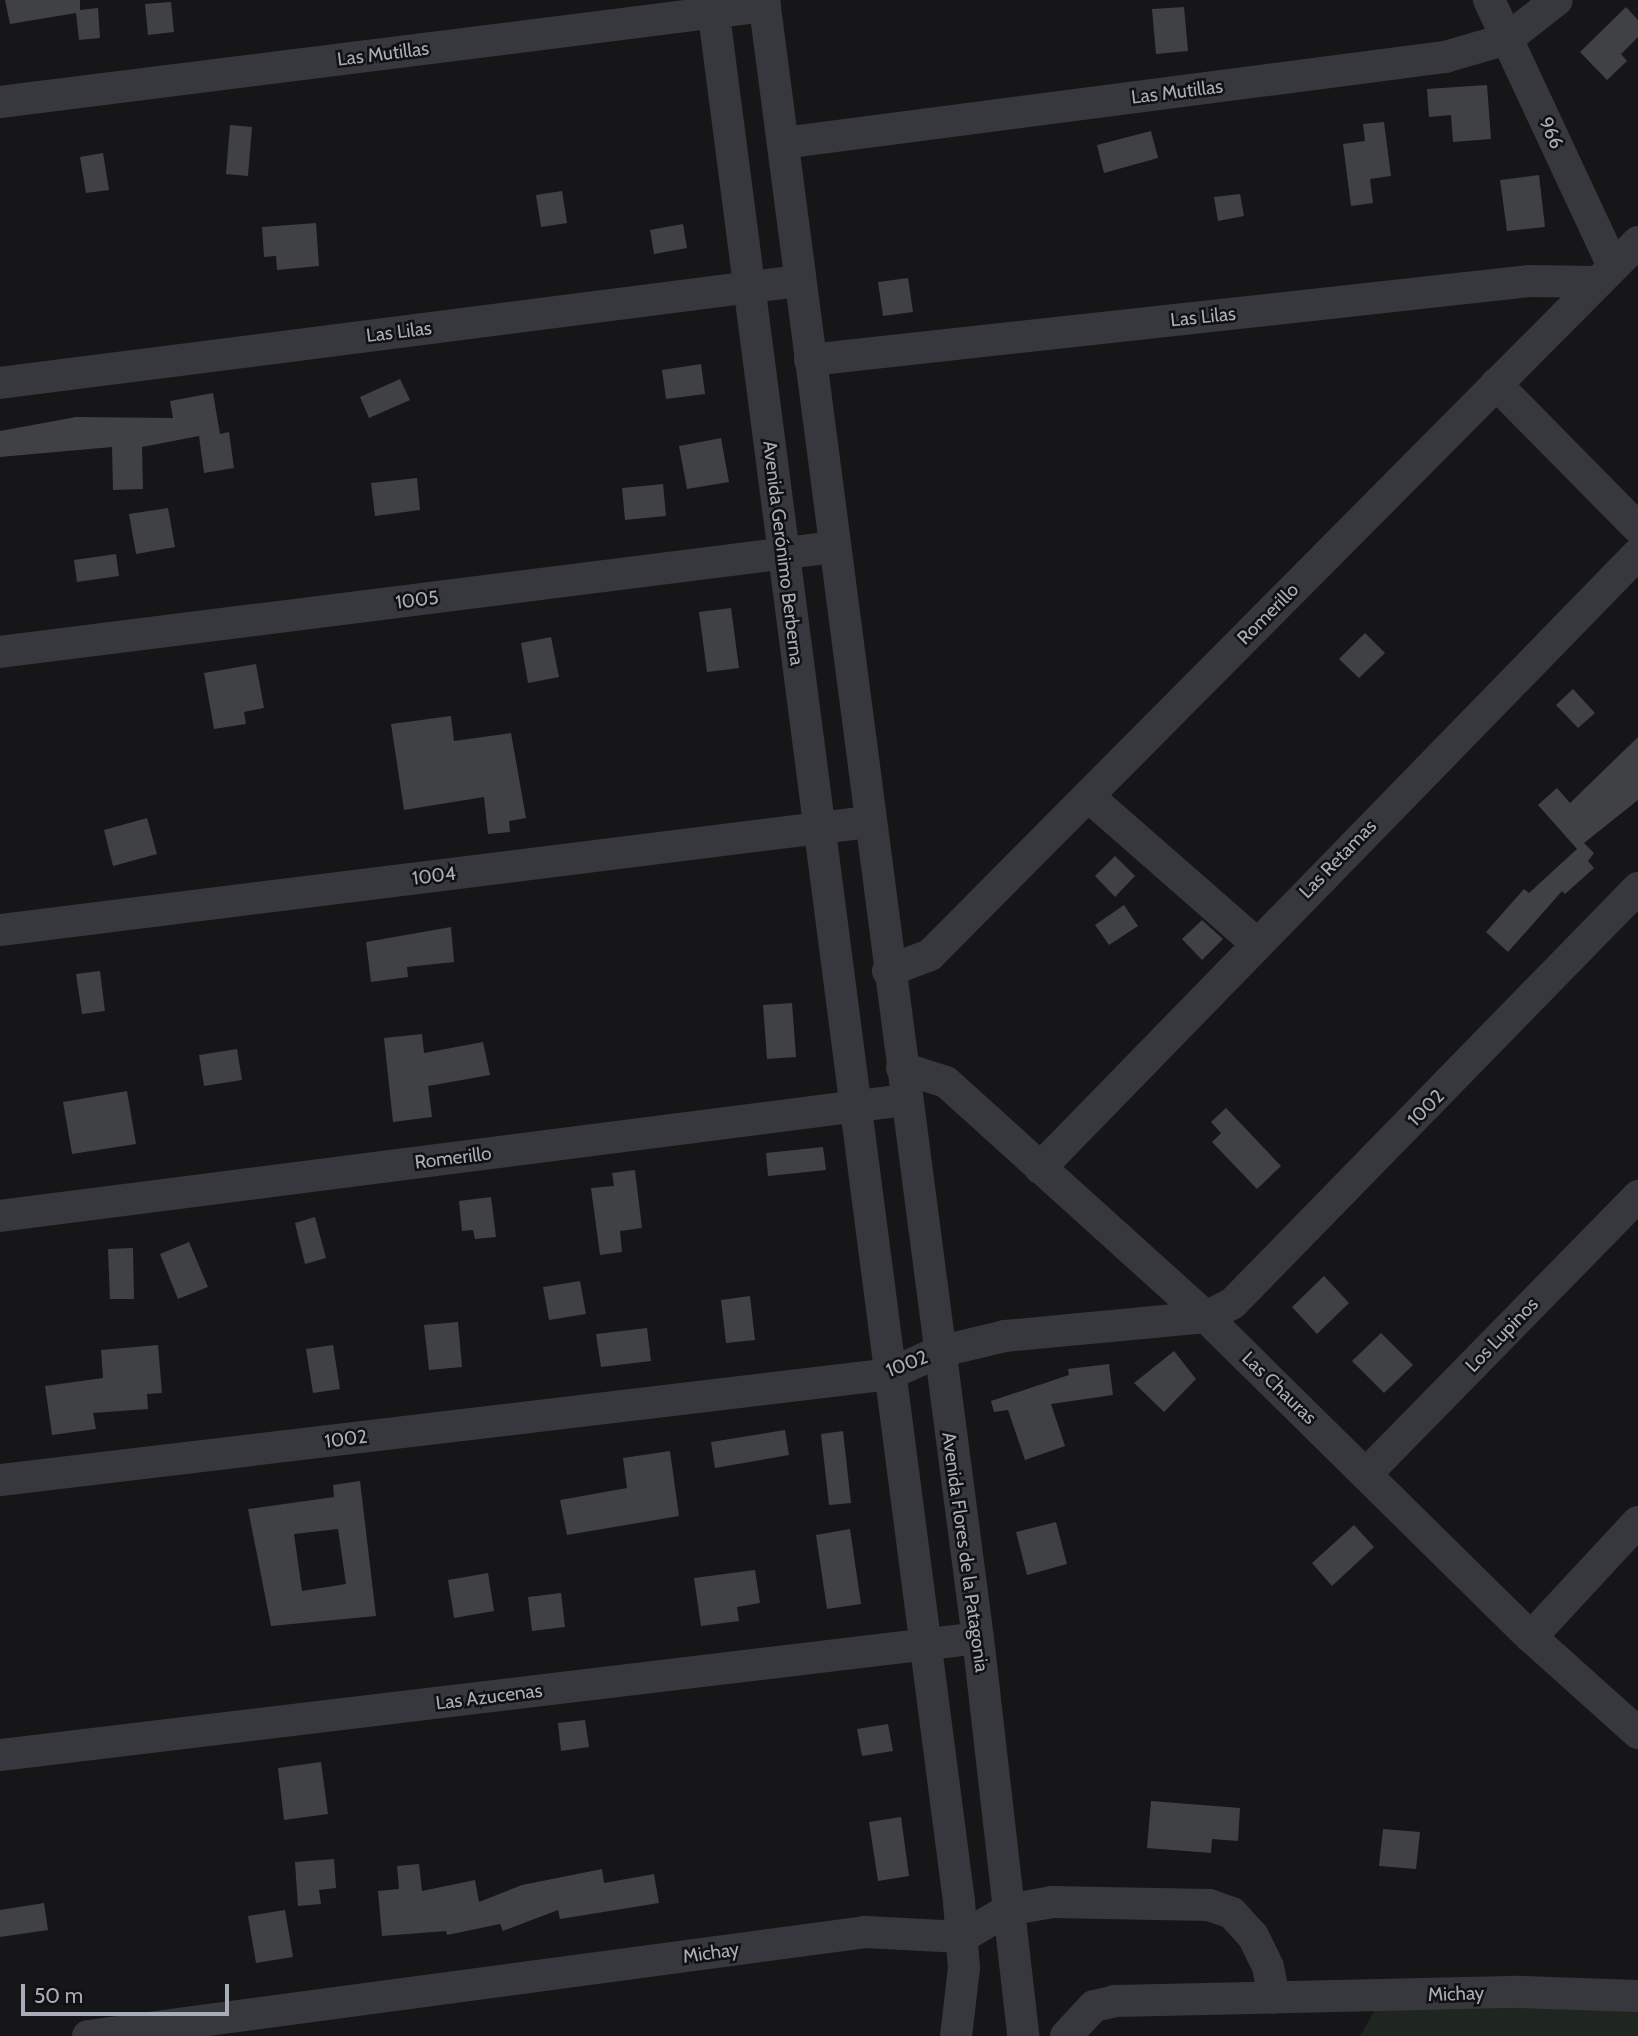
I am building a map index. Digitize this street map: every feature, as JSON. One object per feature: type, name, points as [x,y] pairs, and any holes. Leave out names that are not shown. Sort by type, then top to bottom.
[{"type":"street","name":"966","points":[[1489,0],[1605,274]]},
{"type":"street","name":"Las Mutillas","points":[[783,143],[1445,57],[1507,38],[1557,0]]},
{"type":"street","name":"Las Mutillas","points":[[0,102],[712,6],[765,3]]},
{"type":"street","points":[[765,3],[798,281],[902,1068]]},
{"type":"street","name":"Avenida Gerónimo Berberna","points":[[712,6],[855,1107]]},
{"type":"street","name":"Romerillo","points":[[888,971],[930,955],[1638,242]]},
{"type":"street","name":"Las Lilas","points":[[810,360],[1605,274]]},
{"type":"street","name":"Las Lilas","points":[[0,383],[798,281]]},
{"type":"street","points":[[1496,384],[1638,528]]},
{"type":"street","name":"1005","points":[[0,652],[834,547]]},
{"type":"street","name":"Las Retamas","points":[[1040,1168],[1256,943],[1638,554]]},
{"type":"street","points":[[1088,796],[1256,943]]},
{"type":"street","name":"1004","points":[[0,930],[868,822]]},
{"type":"street","name":"1002","points":[[0,1480],[890,1374],[937,1352],[1005,1336],[1206,1317],[1233,1303],[1638,888]]},
{"type":"street","name":"Las Chauras","points":[[902,1068],[946,1082],[1206,1317],[1531,1637],[1638,1734]]},
{"type":"street","name":"Avenida Flores de la Patagonia","points":[[902,1068],[937,1352],[978,1638],[1023,2036]]},
{"type":"street","name":"Romerillo","points":[[0,1216],[906,1100]]},
{"type":"street","points":[[855,1107],[962,1937],[963,1994],[956,2036]]},
{"type":"street","name":"Los Lupinos","points":[[1366,1474],[1638,1196]]},
{"type":"street","points":[[1531,1637],[1638,1522]]},
{"type":"street","name":"Las Azucenas","points":[[0,1755],[978,1638]]},
{"type":"street","points":[[962,1937],[1008,1910],[1052,1902],[1209,1905],[1232,1913],[1253,1936],[1268,1967],[1274,1997]]},
{"type":"street","name":"Michay","points":[[88,2036],[865,1932],[962,1937]]},
{"type":"street","name":"Michay","points":[[1066,2036],[1094,2007],[1115,2001],[1520,1992],[1638,1996]]},
{"type":"shaded area","points":[[1638,2006],[1638,2036],[1360,2036],[1375,2010]]},
{"type":"building","points":[[5,0],[80,0],[80,10],[98,8],[100,38],[79,40],[76,13],[10,24]]},
{"type":"building","points":[[171,2],[174,32],[148,35],[145,4]]},
{"type":"building","points":[[1184,7],[1188,51],[1156,54],[1152,9]]},
{"type":"building","points":[[1626,7],[1638,20],[1638,37],[1621,54],[1627,61],[1607,80],[1580,52]]},
{"type":"building","points":[[1487,85],[1491,139],[1453,142],[1451,115],[1429,117],[1427,89]]},
{"type":"building","points":[[1384,122],[1391,176],[1370,179],[1373,203],[1351,206],[1343,144],[1365,141],[1363,124]]},
{"type":"building","points":[[230,125],[252,127],[248,176],[226,174]]},
{"type":"building","points":[[1151,131],[1158,158],[1104,173],[1097,145]]},
{"type":"building","points":[[103,153],[109,190],[86,193],[80,157]]},
{"type":"building","points":[[1539,175],[1545,227],[1507,231],[1500,180]]},
{"type":"building","points":[[562,191],[567,223],[541,227],[536,195]]},
{"type":"building","points":[[1240,194],[1244,216],[1218,221],[1214,197]]},
{"type":"building","points":[[316,223],[319,266],[277,270],[276,256],[264,257],[262,227]]},
{"type":"building","points":[[683,224],[687,248],[654,254],[650,230]]},
{"type":"building","points":[[908,278],[913,312],[883,316],[878,282]]},
{"type":"building","points":[[701,364],[705,394],[666,399],[662,370]]},
{"type":"building","points":[[400,379],[410,400],[369,418],[360,397]]},
{"type":"building","points":[[213,393],[220,434],[229,432],[234,468],[204,473],[199,436],[142,447],[143,489],[113,490],[112,447],[0,457],[0,431],[76,417],[173,418],[170,401]]},
{"type":"building","points":[[721,438],[729,482],[687,489],[679,446]]},
{"type":"building","points":[[417,478],[420,510],[375,516],[371,483]]},
{"type":"building","points":[[663,484],[666,516],[625,520],[622,488]]},
{"type":"building","points":[[168,508],[175,547],[136,554],[129,514]]},
{"type":"building","points":[[116,554],[119,576],[77,582],[74,560]]},
{"type":"building","points":[[731,608],[739,668],[707,672],[699,612]]},
{"type":"building","points":[[1365,633],[1385,653],[1359,678],[1339,659]]},
{"type":"building","points":[[551,637],[559,677],[528,683],[521,643]]},
{"type":"building","points":[[256,664],[264,708],[244,712],[246,724],[214,729],[204,673]]},
{"type":"building","points":[[1573,689],[1595,713],[1578,728],[1556,705]]},
{"type":"building","points":[[451,716],[454,741],[511,733],[526,818],[509,821],[510,832],[488,834],[484,797],[404,810],[391,724]]},
{"type":"building","points":[[1638,737],[1638,800],[1584,843],[1594,853],[1588,861],[1594,868],[1565,894],[1562,891],[1508,952],[1486,932],[1524,889],[1529,893],[1577,849],[1538,805],[1557,788],[1570,803]]},
{"type":"building","points":[[147,818],[157,854],[113,866],[104,830]]},
{"type":"building","points":[[1115,856],[1135,876],[1115,897],[1095,876]]},
{"type":"building","points":[[1124,905],[1138,926],[1109,945],[1095,925]]},
{"type":"building","points":[[1202,920],[1223,939],[1202,960],[1182,939]]},
{"type":"building","points":[[451,927],[454,962],[407,967],[408,977],[371,982],[366,942]]},
{"type":"building","points":[[100,971],[105,1011],[82,1014],[76,974]]},
{"type":"building","points":[[792,1003],[796,1057],[767,1059],[763,1005]]},
{"type":"building","points":[[422,1034],[424,1053],[483,1042],[490,1075],[428,1086],[432,1117],[393,1122],[384,1038]]},
{"type":"building","points":[[237,1049],[242,1080],[204,1086],[199,1055]]},
{"type":"building","points":[[127,1091],[136,1144],[72,1154],[63,1102]]},
{"type":"building","points":[[1226,1108],[1281,1166],[1257,1189],[1212,1142],[1221,1133],[1211,1122]]},
{"type":"building","points":[[823,1147],[826,1170],[768,1176],[766,1153]]},
{"type":"building","points":[[635,1170],[642,1228],[620,1231],[622,1252],[600,1255],[591,1188],[614,1186],[612,1173]]},
{"type":"building","points":[[491,1197],[496,1237],[475,1239],[473,1230],[462,1231],[459,1201]]},
{"type":"building","points":[[315,1217],[326,1258],[305,1264],[295,1223]]},
{"type":"building","points":[[189,1242],[208,1287],[178,1299],[160,1254]]},
{"type":"building","points":[[133,1248],[134,1299],[110,1299],[108,1249]]},
{"type":"building","points":[[1324,1276],[1349,1303],[1317,1334],[1292,1307]]},
{"type":"building","points":[[580,1281],[586,1314],[549,1320],[543,1287]]},
{"type":"building","points":[[750,1296],[755,1340],[726,1343],[721,1300]]},
{"type":"building","points":[[458,1322],[462,1367],[429,1370],[424,1325]]},
{"type":"building","points":[[647,1328],[651,1361],[601,1367],[596,1334]]},
{"type":"building","points":[[1381,1333],[1413,1365],[1384,1393],[1352,1361]]},
{"type":"building","points":[[158,1345],[162,1393],[147,1394],[148,1409],[93,1413],[96,1429],[52,1435],[45,1386],[103,1378],[101,1350]]},
{"type":"building","points":[[333,1345],[340,1389],[313,1393],[306,1349]]},
{"type":"building","points":[[1174,1351],[1196,1379],[1164,1412],[1134,1383]]},
{"type":"building","points":[[1109,1364],[1113,1395],[1051,1404],[1065,1446],[1025,1460],[1008,1410],[994,1412],[991,1401],[1069,1375],[1068,1369]]},
{"type":"building","points":[[785,1430],[789,1455],[715,1468],[711,1442]]},
{"type":"building","points":[[843,1431],[851,1503],[829,1505],[821,1434]]},
{"type":"building","points":[[670,1451],[679,1516],[567,1535],[560,1500],[627,1488],[623,1458]]},
{"type":"building","points":[[360,1481],[376,1616],[271,1626],[248,1509],[334,1497],[333,1485]],"holes":[[[338,1529],[346,1584],[302,1591],[294,1534]]]},
{"type":"building","points":[[1056,1522],[1067,1564],[1027,1575],[1016,1532]]},
{"type":"building","points":[[1354,1525],[1374,1547],[1332,1586],[1312,1563]]},
{"type":"building","points":[[850,1529],[861,1604],[827,1609],[816,1535]]},
{"type":"building","points":[[755,1570],[760,1603],[737,1607],[739,1621],[701,1626],[694,1578]]},
{"type":"building","points":[[488,1573],[494,1611],[454,1618],[448,1580]]},
{"type":"building","points":[[561,1593],[565,1627],[532,1631],[528,1597]]},
{"type":"building","points":[[585,1720],[589,1747],[561,1751],[558,1723]]},
{"type":"building","points":[[888,1724],[893,1751],[862,1756],[857,1729]]},
{"type":"building","points":[[321,1762],[328,1814],[284,1820],[278,1768]]},
{"type":"building","points":[[1151,1801],[1240,1808],[1238,1841],[1212,1839],[1211,1853],[1147,1848]]},
{"type":"building","points":[[901,1817],[909,1876],[878,1881],[869,1822]]},
{"type":"building","points":[[1383,1829],[1420,1832],[1416,1869],[1379,1866]]},
{"type":"building","points":[[334,1859],[336,1888],[319,1890],[321,1904],[298,1906],[295,1862]]},
{"type":"building","points":[[419,1864],[422,1891],[475,1880],[479,1902],[522,1885],[602,1869],[604,1883],[654,1874],[659,1903],[560,1919],[558,1910],[503,1931],[500,1924],[447,1935],[446,1931],[382,1936],[378,1891],[399,1889],[397,1866]]},
{"type":"building","points":[[44,1903],[48,1930],[0,1937],[0,1910]]},
{"type":"building","points":[[285,1910],[293,1957],[256,1963],[248,1916]]}]
